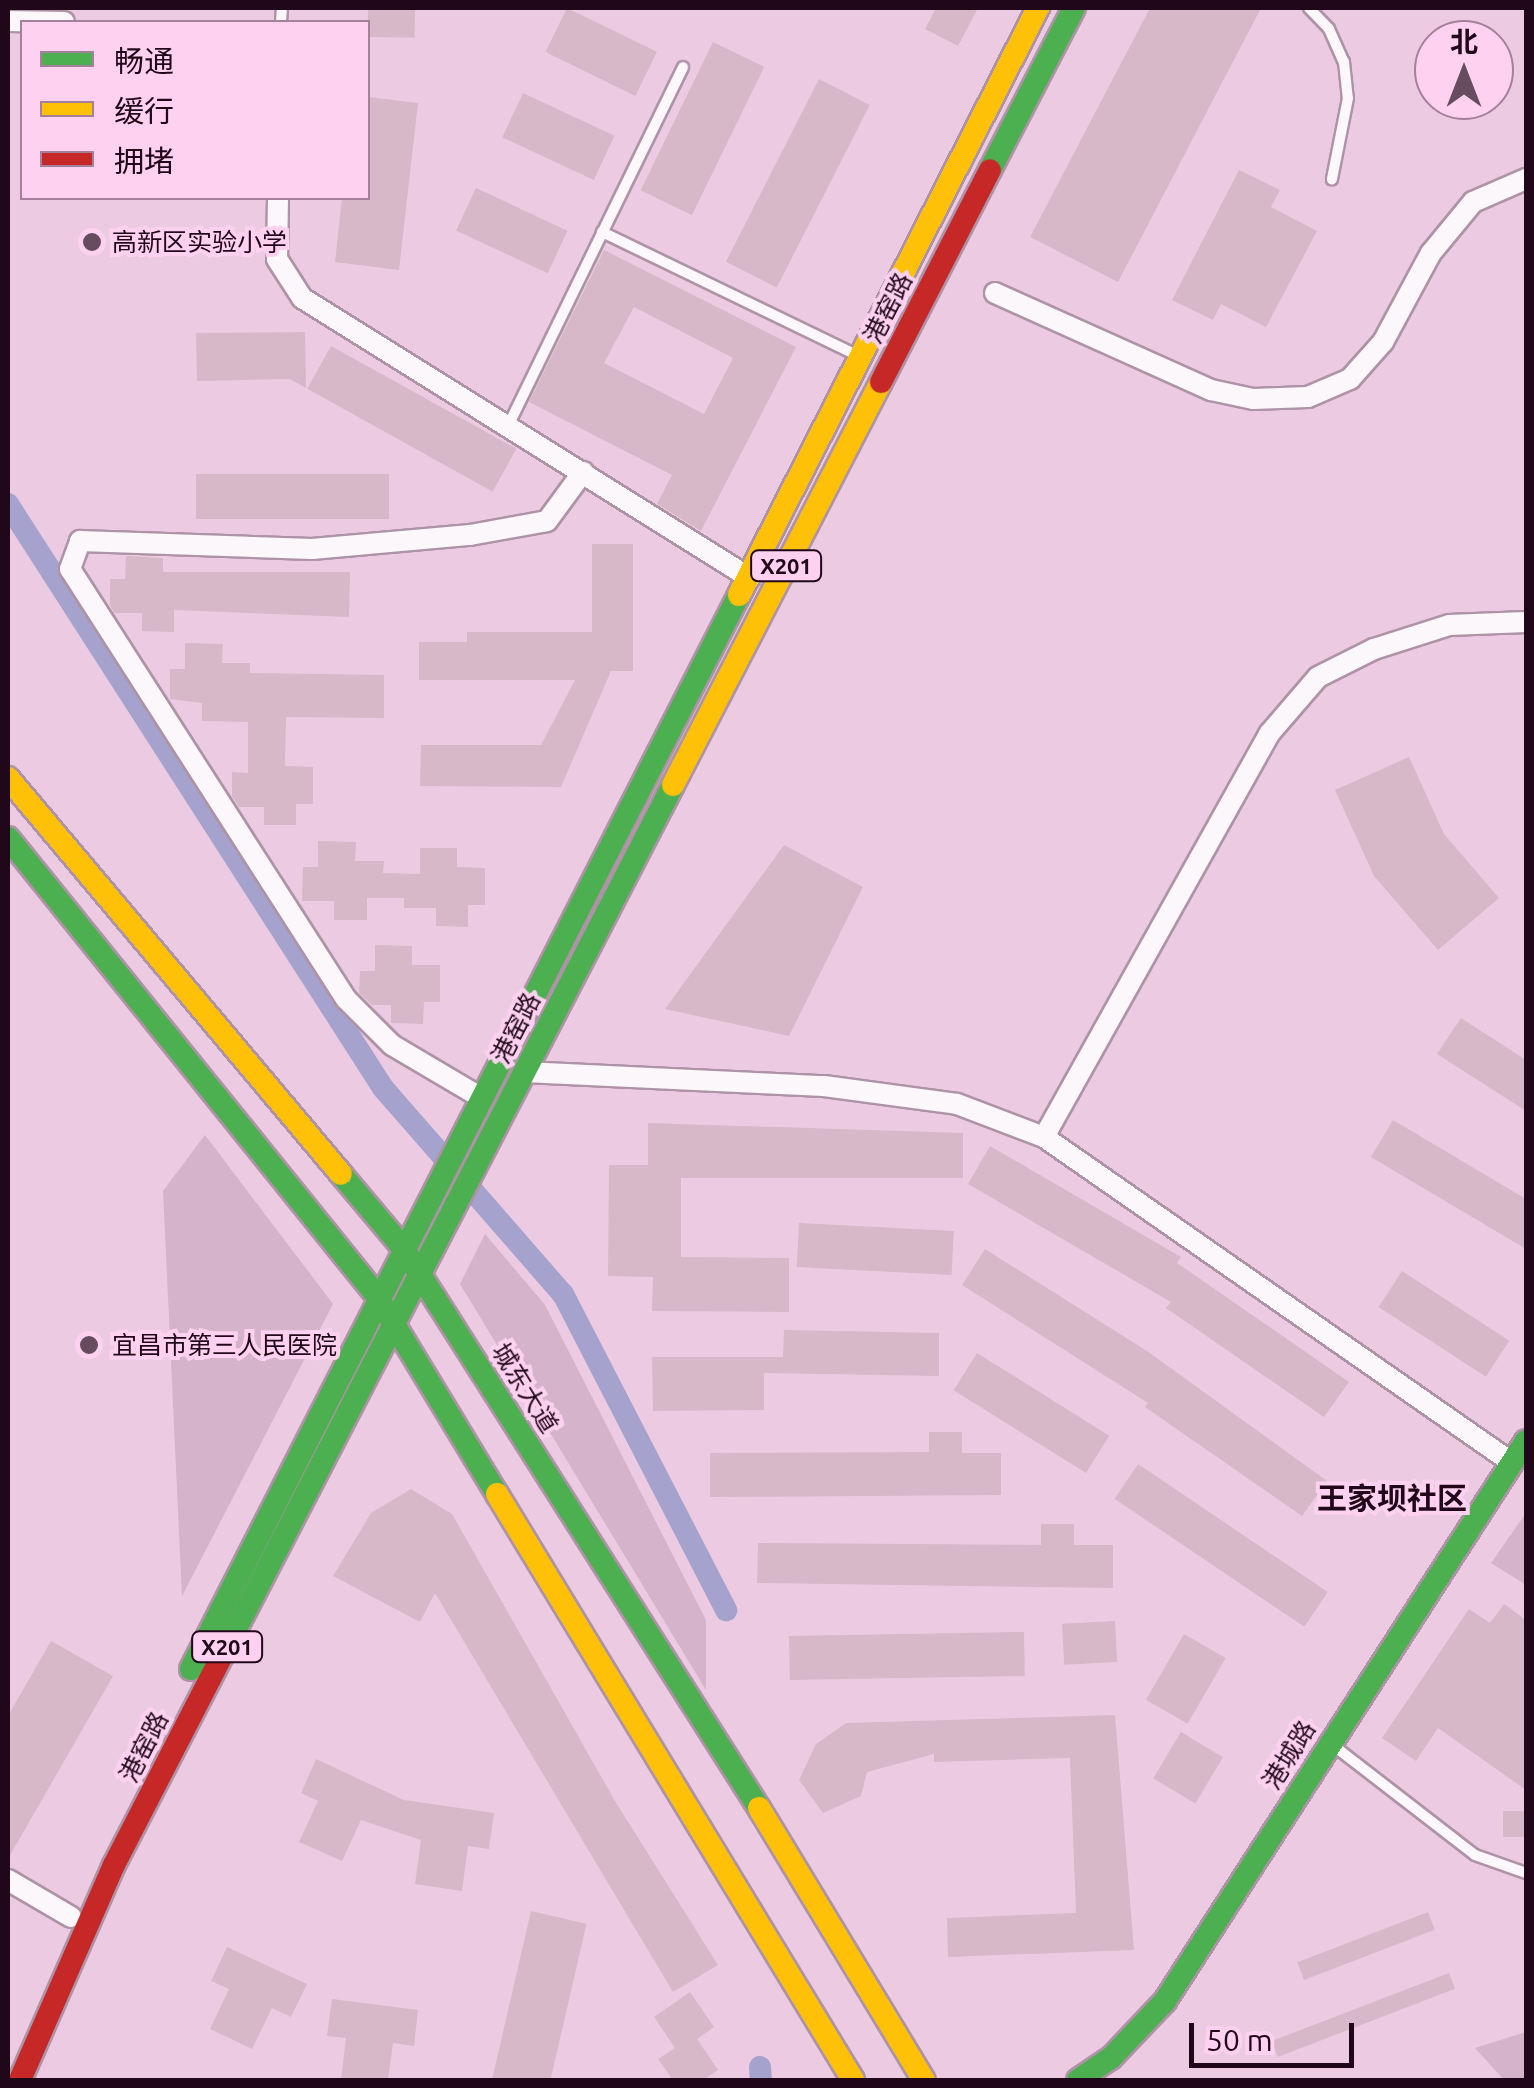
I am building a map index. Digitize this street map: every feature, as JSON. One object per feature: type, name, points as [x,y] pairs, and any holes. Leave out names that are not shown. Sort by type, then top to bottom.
[{"type":"main road","name":"港窑路","points":[[8,2063],[71,1917],[377,1296],[750,578],[1038,8]]},
{"type":"main road","name":"港窑路","points":[[20,2080],[114,1865],[422,1276],[1074,8]]},
{"type":"main road","name":"城东大道","points":[[8,778],[422,1276],[782,1844],[924,2080]]},
{"type":"main road","points":[[8,838],[377,1296],[853,2080]]},
{"type":"main road","name":"港城路","points":[[1078,2080],[1111,2058],[1165,2001],[1508,1460],[1526,1441]]},
{"type":"street","points":[[994,293],[1211,390],[1253,399],[1308,397],[1350,379],[1383,342],[1431,252],[1472,202],[1526,180]]},
{"type":"street","points":[[278,200],[276,259],[302,298],[750,578]]},
{"type":"street","points":[[476,1106],[392,1045],[346,999],[70,570],[80,540],[312,549],[470,536],[547,520],[583,472]]},
{"type":"street","points":[[1044,1137],[1269,734],[1318,677],[1374,650],[1449,625],[1526,622]]},
{"type":"street","points":[[524,1072],[824,1086],[957,1104],[1044,1137],[1508,1460]]},
{"type":"street","points":[[8,1880],[71,1917]]},
{"type":"lane","points":[[1309,8],[1329,30],[1346,80],[1332,180]]},
{"type":"lane","points":[[508,424],[683,67]]},
{"type":"lane","points":[[602,232],[861,357]]},
{"type":"lane","points":[[1329,1742],[1475,1856],[1526,1872]]},
{"type":"shaded area","points":[[205,1135],[333,1304],[182,1596],[163,1191]]},
{"type":"shaded area","points":[[485,1234],[545,1305],[706,1620],[706,1690],[460,1284]]},
{"type":"shaded area","points":[[1526,1513],[1526,1585],[1491,1563]]},
{"type":"shaded area","points":[[1526,2032],[1526,2080],[1504,2080],[1475,2048]]},
{"type":"building","points":[[567,8],[657,52],[635,96],[546,52]]},
{"type":"building","points":[[936,8],[978,8],[958,46],[925,29]]},
{"type":"building","points":[[1150,8],[1261,8],[1118,282],[1030,237]]},
{"type":"building","points":[[368,9],[415,10],[415,38],[370,37]]},
{"type":"building","points":[[713,42],[764,67],[692,215],[641,190]]},
{"type":"building","points":[[819,79],[870,105],[777,288],[726,262]]},
{"type":"building","points":[[523,93],[615,136],[594,180],[502,137]]},
{"type":"building","points":[[370,97],[418,103],[399,270],[335,262],[342,200],[370,200]]},
{"type":"building","points":[[1239,170],[1280,190],[1271,207],[1317,231],[1266,327],[1221,304],[1213,320],[1172,300]]},
{"type":"building","points":[[476,188],[568,231],[548,273],[456,231]]},
{"type":"building","points":[[604,250],[796,347],[701,531],[657,504],[672,475],[529,402]],"holes":[[[634,307],[733,358],[704,414],[604,363]]]},
{"type":"building","points":[[305,332],[306,388],[290,379],[197,381],[196,333]]},
{"type":"building","points":[[331,346],[516,449],[493,492],[307,389]]},
{"type":"building","points":[[196,474],[389,474],[389,519],[196,519]]},
{"type":"building","points":[[592,544],[633,544],[633,671],[611,671],[561,787],[420,786],[421,745],[541,745],[575,680],[419,680],[419,642],[467,642],[467,632],[592,632]]},
{"type":"building","points":[[126,556],[163,558],[163,572],[350,572],[349,617],[174,610],[174,632],[142,631],[142,613],[114,613],[110,605],[110,579],[125,579]]},
{"type":"building","points":[[185,643],[223,644],[222,663],[250,663],[250,673],[384,675],[384,718],[286,717],[285,766],[313,767],[313,804],[296,804],[296,825],[264,825],[264,807],[239,807],[232,796],[232,772],[248,773],[248,722],[202,721],[202,703],[170,699],[170,669],[185,669]]},
{"type":"building","points":[[1409,757],[1444,834],[1499,898],[1438,950],[1374,876],[1335,790]]},
{"type":"building","points":[[318,841],[356,842],[355,861],[384,861],[383,873],[420,874],[420,848],[457,848],[457,867],[485,868],[485,905],[468,905],[468,927],[436,926],[436,908],[404,908],[404,898],[367,898],[367,920],[334,920],[334,901],[302,901],[303,867],[318,867]]},
{"type":"building","points":[[784,845],[863,887],[789,1036],[665,1009]]},
{"type":"building","points":[[375,945],[412,946],[412,965],[440,965],[440,1002],[424,1002],[423,1024],[391,1023],[391,1005],[372,1005],[359,993],[360,971],[375,971]]},
{"type":"building","points":[[1461,1018],[1526,1060],[1526,1111],[1437,1054]]},
{"type":"building","points":[[1393,1120],[1526,1199],[1526,1249],[1371,1157]]},
{"type":"building","points":[[648,1123],[963,1133],[963,1178],[681,1178],[681,1257],[789,1258],[789,1312],[652,1311],[653,1277],[608,1276],[609,1165],[648,1165]]},
{"type":"building","points":[[990,1146],[1181,1257],[1177,1263],[1349,1382],[1324,1417],[1166,1308],[1171,1302],[968,1184]]},
{"type":"building","points":[[799,1223],[954,1231],[951,1275],[797,1267]]},
{"type":"building","points":[[985,1249],[1147,1351],[1327,1481],[1302,1516],[1145,1407],[1148,1403],[962,1285]]},
{"type":"building","points":[[1402,1271],[1509,1341],[1486,1377],[1379,1307]]},
{"type":"building","points":[[784,1330],[939,1333],[939,1376],[764,1373],[764,1410],[653,1411],[652,1357],[783,1357]]},
{"type":"building","points":[[977,1353],[1109,1436],[1086,1473],[954,1390]]},
{"type":"building","points":[[929,1432],[962,1432],[962,1453],[1001,1453],[1001,1495],[710,1497],[710,1453],[929,1452]]},
{"type":"building","points":[[1138,1464],[1328,1592],[1304,1627],[1115,1499]]},
{"type":"building","points":[[411,1489],[452,1514],[615,1801],[718,1965],[673,1992],[435,1593],[420,1622],[333,1576],[371,1513]]},
{"type":"building","points":[[1041,1524],[1074,1524],[1074,1545],[1113,1545],[1113,1588],[757,1583],[758,1543],[1041,1545]]},
{"type":"building","points":[[1504,1604],[1526,1620],[1526,1790],[1438,1728],[1416,1761],[1382,1738],[1469,1609],[1490,1623]]},
{"type":"building","points":[[1115,1621],[1117,1662],[1064,1665],[1062,1624]]},
{"type":"building","points":[[1024,1632],[1025,1676],[790,1680],[789,1636]]},
{"type":"building","points":[[1184,1634],[1226,1658],[1188,1724],[1146,1700]]},
{"type":"building","points":[[51,1641],[113,1676],[8,1859],[8,1716]]},
{"type":"building","points":[[1115,1715],[1134,1950],[948,1957],[947,1918],[1076,1913],[1070,1758],[934,1762],[934,1754],[867,1772],[861,1796],[823,1813],[799,1780],[816,1744],[846,1723]]},
{"type":"building","points":[[1181,1732],[1223,1757],[1195,1804],[1153,1778]]},
{"type":"building","points":[[316,1759],[404,1800],[494,1813],[489,1849],[468,1846],[462,1891],[415,1884],[421,1840],[361,1820],[342,1861],[299,1842],[318,1801],[301,1793]]},
{"type":"building","points":[[1503,1811],[1526,1811],[1526,1837],[1503,1837]]},
{"type":"building","points":[[531,1911],[587,1924],[550,2080],[492,2080]]},
{"type":"building","points":[[1428,1912],[1435,1930],[1304,1980],[1297,1962]]},
{"type":"building","points":[[227,1947],[307,1984],[291,2017],[272,2008],[252,2049],[210,2029],[229,1989],[211,1981]]},
{"type":"building","points":[[1449,1973],[1455,1989],[1278,2057],[1272,2041]]},
{"type":"building","points":[[690,1992],[714,2027],[697,2039],[718,2070],[703,2080],[673,2080],[658,2059],[675,2048],[654,2017]]},
{"type":"building","points":[[332,1999],[418,2010],[414,2046],[393,2043],[388,2080],[341,2080],[346,2038],[327,2036]]},
{"type":"waterway","points":[[8,504],[383,1088],[563,1294],[726,1610]]},
{"type":"waterway","points":[[760,2067],[761,2080]]},
{"type":"traffic: fast","points":[[990,170],[1074,8]]},
{"type":"traffic: fast","points":[[191,1669],[739,595]]},
{"type":"traffic: fast","points":[[223,1654],[673,785]]},
{"type":"traffic: fast","points":[[8,838],[377,1296],[497,1494]]},
{"type":"traffic: fast","points":[[341,1174],[403,1248],[759,1808]]},
{"type":"traffic: fast","points":[[1078,2080],[1111,2058],[1165,2001],[1526,1441]]},
{"type":"traffic: slow","points":[[739,595],[1038,8]]},
{"type":"traffic: slow","points":[[673,785],[881,382]]},
{"type":"traffic: slow","points":[[8,778],[341,1174]]},
{"type":"traffic: slow","points":[[497,1494],[853,2080]]},
{"type":"traffic: slow","points":[[759,1808],[924,2080]]},
{"type":"traffic: jam","points":[[881,382],[990,170]]},
{"type":"traffic: jam","points":[[20,2080],[114,1865],[223,1654]]},
{"type":"place","name":"高新区实验小学","points":[[92,242]]},
{"type":"place","name":"宜昌市第三人民医院","points":[[89,1345]]},
{"type":"district","name":"王家坝社区","points":[[1392,1498]]}]
